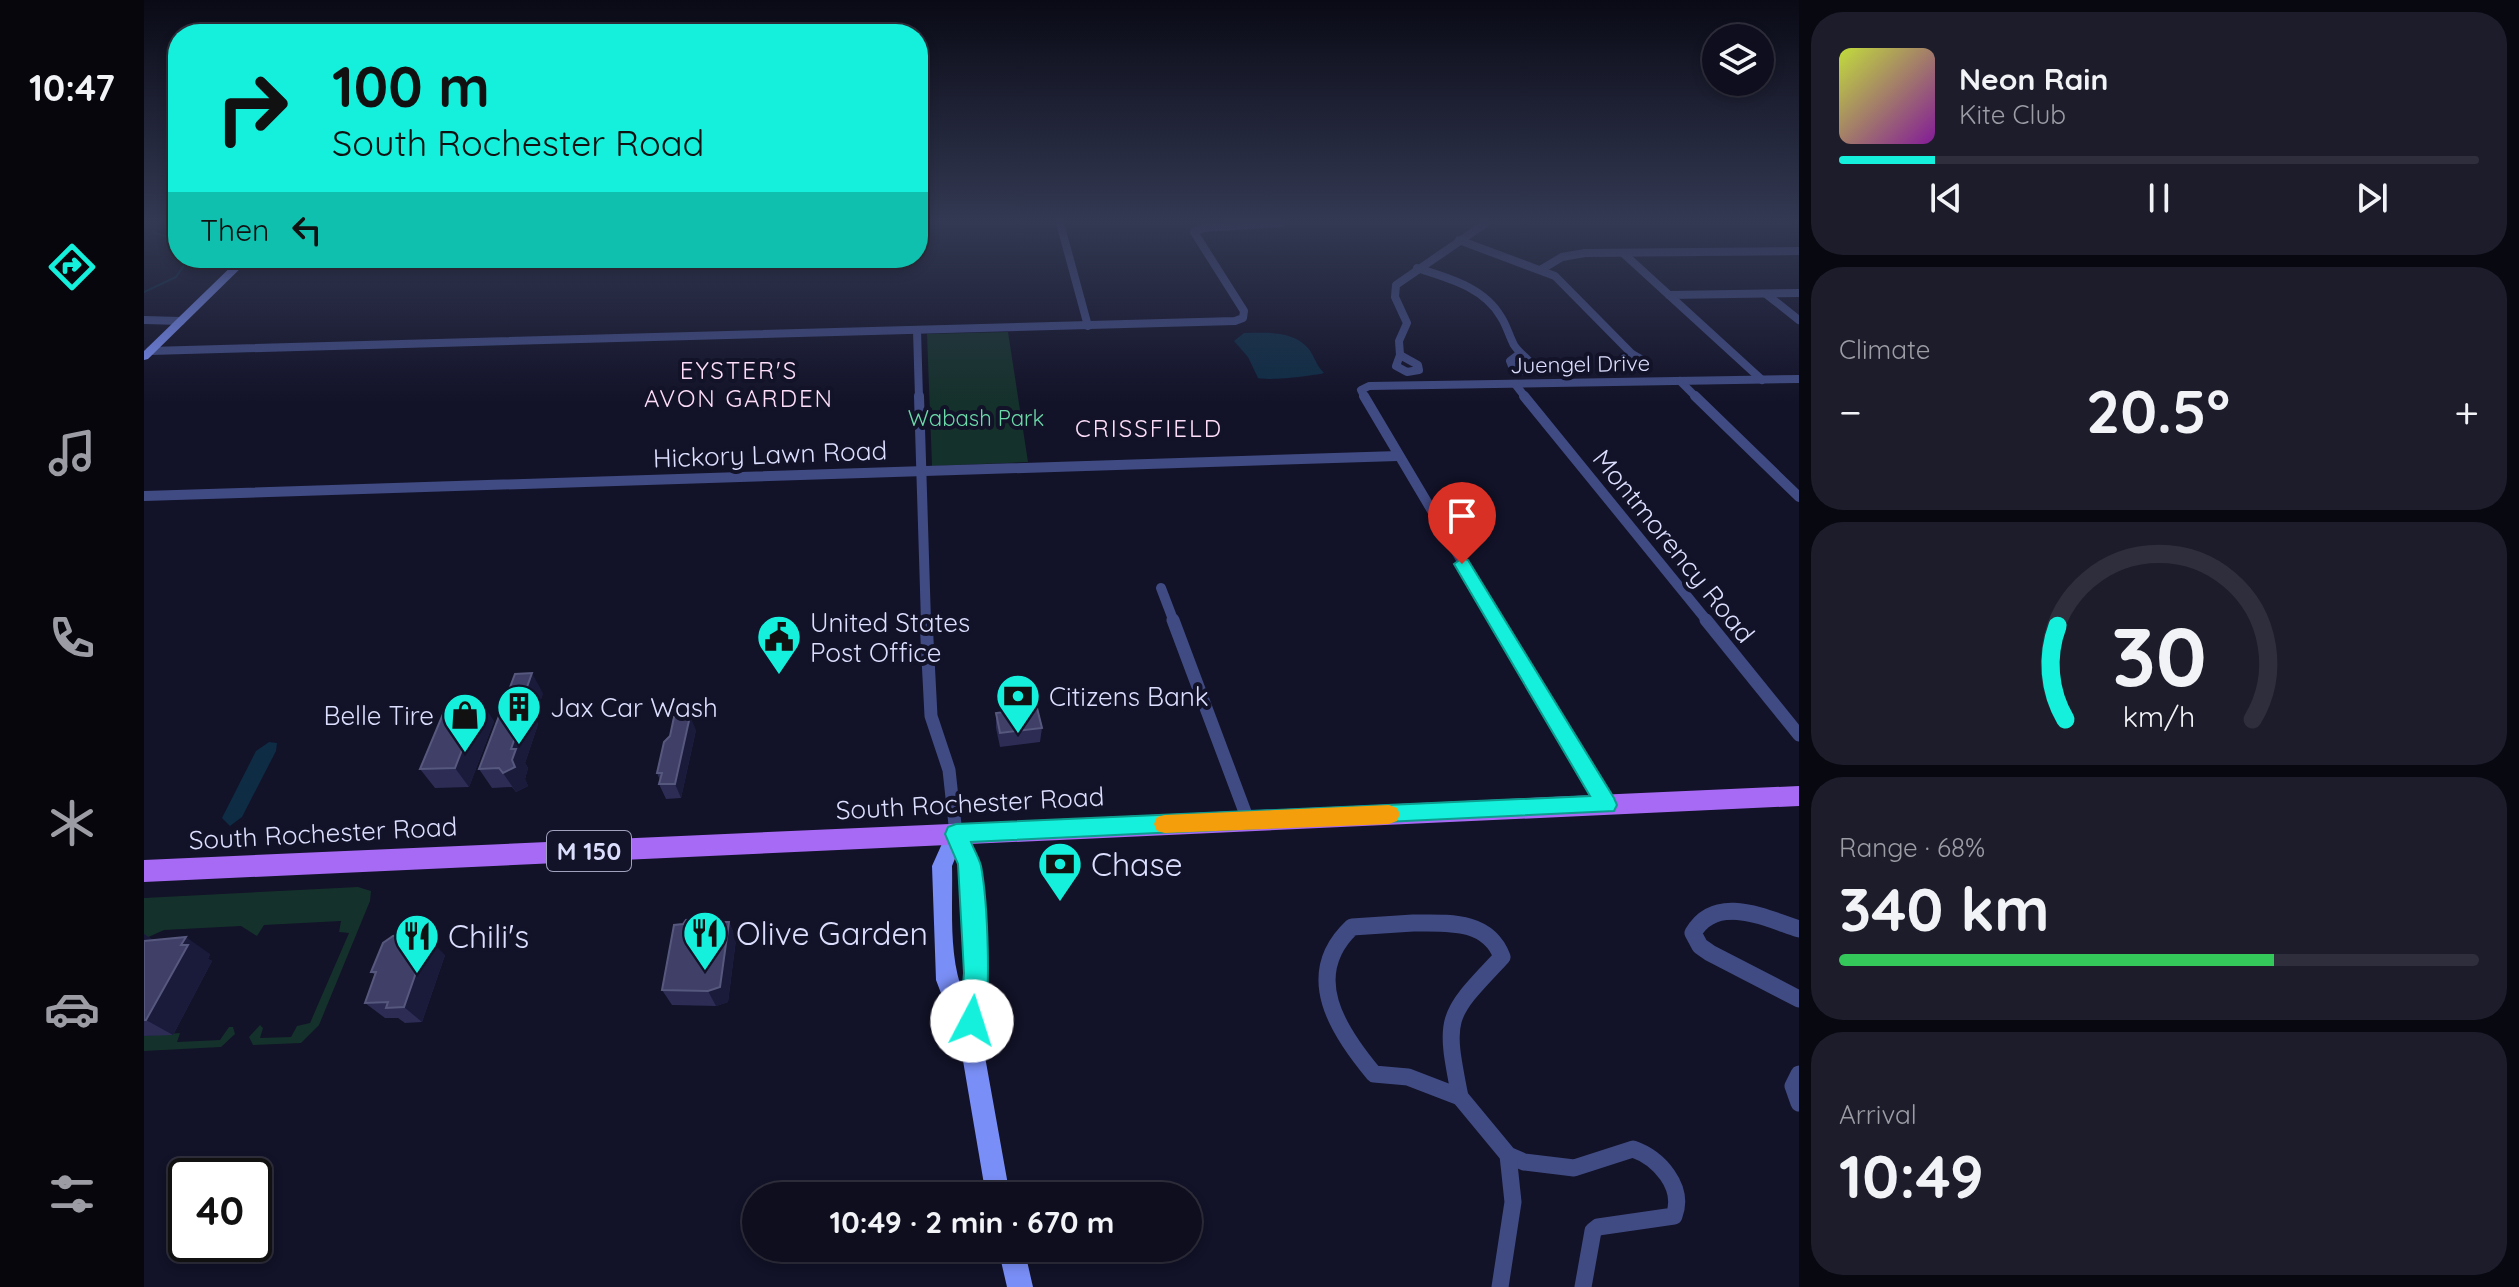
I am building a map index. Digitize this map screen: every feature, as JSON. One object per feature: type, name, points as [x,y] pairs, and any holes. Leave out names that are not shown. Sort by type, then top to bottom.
[{"type":"main road","name":"South Rochester Road","points":[[144,871],[1799,796]]},
{"type":"street","points":[[147,354],[220,283]]},
{"type":"street","points":[[1076,283],[1088,326]]},
{"type":"street","points":[[147,354],[1088,326],[1243,318],[1244,311],[1226,283]]},
{"type":"street","points":[[1398,283],[1394,289],[1407,323],[1399,343],[1400,355]]},
{"type":"street","points":[[1452,283],[1483,296],[1504,321],[1518,355]]},
{"type":"street","points":[[1565,283],[1632,354]]},
{"type":"street","points":[[1656,283],[1762,380]]},
{"type":"street","points":[[1669,295],[1799,293]]},
{"type":"street","points":[[1766,294],[1799,320]]},
{"type":"street","points":[[144,320],[181,321]]},
{"type":"street","points":[[917,330],[929,703],[949,770],[956,834],[969,864],[976,973],[971,1040]]},
{"type":"street","name":"Juengel Drive","points":[[1398,456],[1360,392],[1362,388],[1799,379]]},
{"type":"street","points":[[1680,381],[1799,497]]},
{"type":"street","name":"Montmorency Road","points":[[1515,384],[1799,735]]},
{"type":"street","points":[[1398,456],[1606,805]]},
{"type":"street","name":"Hickory Lawn Road","points":[[144,496],[1398,456]]},
{"type":"street","points":[[1161,588],[1248,820]]},
{"type":"street","points":[[956,834],[942,866],[947,980],[971,1040],[996,1182]]},
{"type":"street","points":[[1799,929],[1731,909],[1714,913],[1695,926],[1693,933],[1700,946],[1710,953],[1799,999]]},
{"type":"street","points":[[1460,1097],[1408,1077],[1374,1074],[1360,1055],[1331,1004],[1325,985],[1339,943],[1352,927],[1470,925],[1487,935],[1501,950],[1502,957],[1498,963],[1465,996],[1453,1016],[1449,1040],[1460,1097],[1508,1155],[1524,1162],[1574,1168],[1633,1149],[1641,1150],[1659,1165],[1679,1201],[1674,1216],[1598,1227],[1593,1231],[1583,1287]]},
{"type":"street","points":[[1799,1074],[1793,1086],[1799,1103]]},
{"type":"street","points":[[1500,1287],[1513,1202],[1508,1155]]},
{"type":"street","points":[[1014,1262],[1020,1287]]},
{"type":"green space","name":"Wabash Park","points":[[1008,332],[1028,462],[932,466],[927,334]]},
{"type":"green space","points":[[358,887],[371,891],[370,901],[319,1025],[301,1043],[253,1045],[249,1037],[260,1025],[263,1028],[260,1038],[291,1037],[297,1026],[310,1023],[349,933],[339,932],[341,921],[264,925],[257,936],[241,926],[164,930],[144,939],[144,898]]},
{"type":"green space","points":[[229,1027],[233,1027],[235,1034],[221,1047],[144,1051],[144,1036],[180,1033],[177,1042],[220,1040]]},
{"type":"water","points":[[1244,333],[1277,334],[1301,342],[1324,373],[1280,379],[1258,378],[1248,357],[1234,341]]},
{"type":"water","points":[[269,742],[277,743],[276,751],[242,817],[230,826],[222,818],[256,751]]},
{"type":"building","points":[[532,673],[521,704],[527,704],[511,749],[516,749],[512,760],[515,767],[503,773],[499,768],[479,769],[515,674]]},
{"type":"building","points":[[481,701],[455,768],[420,769],[448,702]]},
{"type":"building","points":[[1037,708],[1042,728],[1000,733],[996,713]]},
{"type":"building","points":[[690,716],[675,784],[659,784],[662,773],[657,773],[674,717]]},
{"type":"building","name":"Olive Garden","points":[[719,918],[720,922],[729,922],[720,987],[708,991],[662,990],[674,925],[683,924],[686,920]]},
{"type":"building","points":[[421,932],[428,938],[404,1007],[386,1008],[388,1002],[365,1003],[376,972],[371,972],[383,943],[393,936]]},
{"type":"building","points":[[186,937],[181,945],[188,945],[144,1020],[144,941]]},
{"type":"waterway","points":[[144,292],[163,283]]},
{"type":"slow traffic","points":[[1165,824],[1389,814]]},
{"type":"place","name":"United States Post Office","points":[[779,676]]},
{"type":"place","name":"Citizens Bank","points":[[1018,735]]},
{"type":"place","name":"Jax Car Wash","points":[[519,746]]},
{"type":"place","name":"Belle Tire","points":[[465,754]]},
{"type":"place","name":"Chase","points":[[1060,903]]},
{"type":"place","name":"Olive Garden","points":[[705,972]]},
{"type":"place","name":"Chili's","points":[[417,975]]},
{"type":"district","name":"EYSTER'S AVON GARDEN","points":[[739,384]]},
{"type":"district","name":"CRISSFIELD","points":[[1149,428]]},
{"type":"route","points":[[972,1021],[976,973],[969,864],[956,834],[1606,805],[1462,564]]}]
